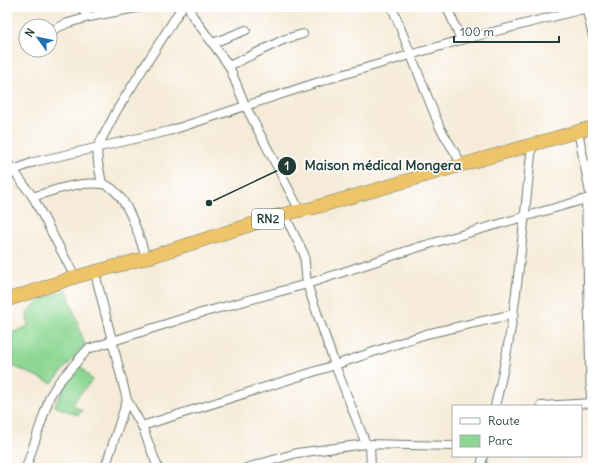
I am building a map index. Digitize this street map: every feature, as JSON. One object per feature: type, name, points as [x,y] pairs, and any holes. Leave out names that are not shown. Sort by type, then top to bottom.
[{"type":"highway","name":"RN2","points":[[7,300],[75,277],[95,273],[146,258],[284,214],[300,211],[463,166],[593,127]]},
{"type":"street","points":[[80,7],[89,17]]},
{"type":"street","points":[[58,27],[89,17],[141,7]]},
{"type":"street","points":[[102,184],[97,148],[117,110],[182,7]]},
{"type":"street","points":[[189,7],[192,15],[230,66],[245,105],[300,211]]},
{"type":"street","points":[[392,7],[410,56],[440,128],[463,166]]},
{"type":"street","points":[[447,7],[461,40]]},
{"type":"street","points":[[10,172],[34,162],[169,131],[328,79],[461,40],[587,7],[593,36]]},
{"type":"street","points":[[213,44],[246,30]]},
{"type":"street","points":[[230,66],[285,40],[303,34]]},
{"type":"street","points":[[558,405],[592,403],[590,198],[578,131]]},
{"type":"street","points":[[495,405],[506,362],[514,314],[532,146]]},
{"type":"street","points":[[7,162],[10,172],[33,197],[75,277]]},
{"type":"street","points":[[33,197],[67,186],[102,184],[114,192],[131,212],[146,258]]},
{"type":"street","points":[[26,468],[50,396],[58,383],[88,349],[113,340],[307,284],[419,247],[590,198]]},
{"type":"street","points":[[284,214],[304,254],[307,284],[335,365],[368,444],[371,468]]},
{"type":"street","points":[[95,273],[128,400],[142,426],[158,468]]},
{"type":"street","points":[[142,426],[335,365],[426,334],[514,314]]},
{"type":"street","points":[[105,468],[128,400]]},
{"type":"street","points":[[246,468],[297,454],[368,444],[452,446]]},
{"type":"street","points":[[481,468],[483,457]]},
{"type":"green space","points":[[67,290],[85,345],[52,383],[13,366],[12,333],[28,326],[27,312],[40,300]]},
{"type":"green space","points":[[78,363],[92,380],[73,404],[82,411],[78,415],[54,406]]},
{"type":"place","name":"Maison médical Mongera","points":[[209,203]]}]
